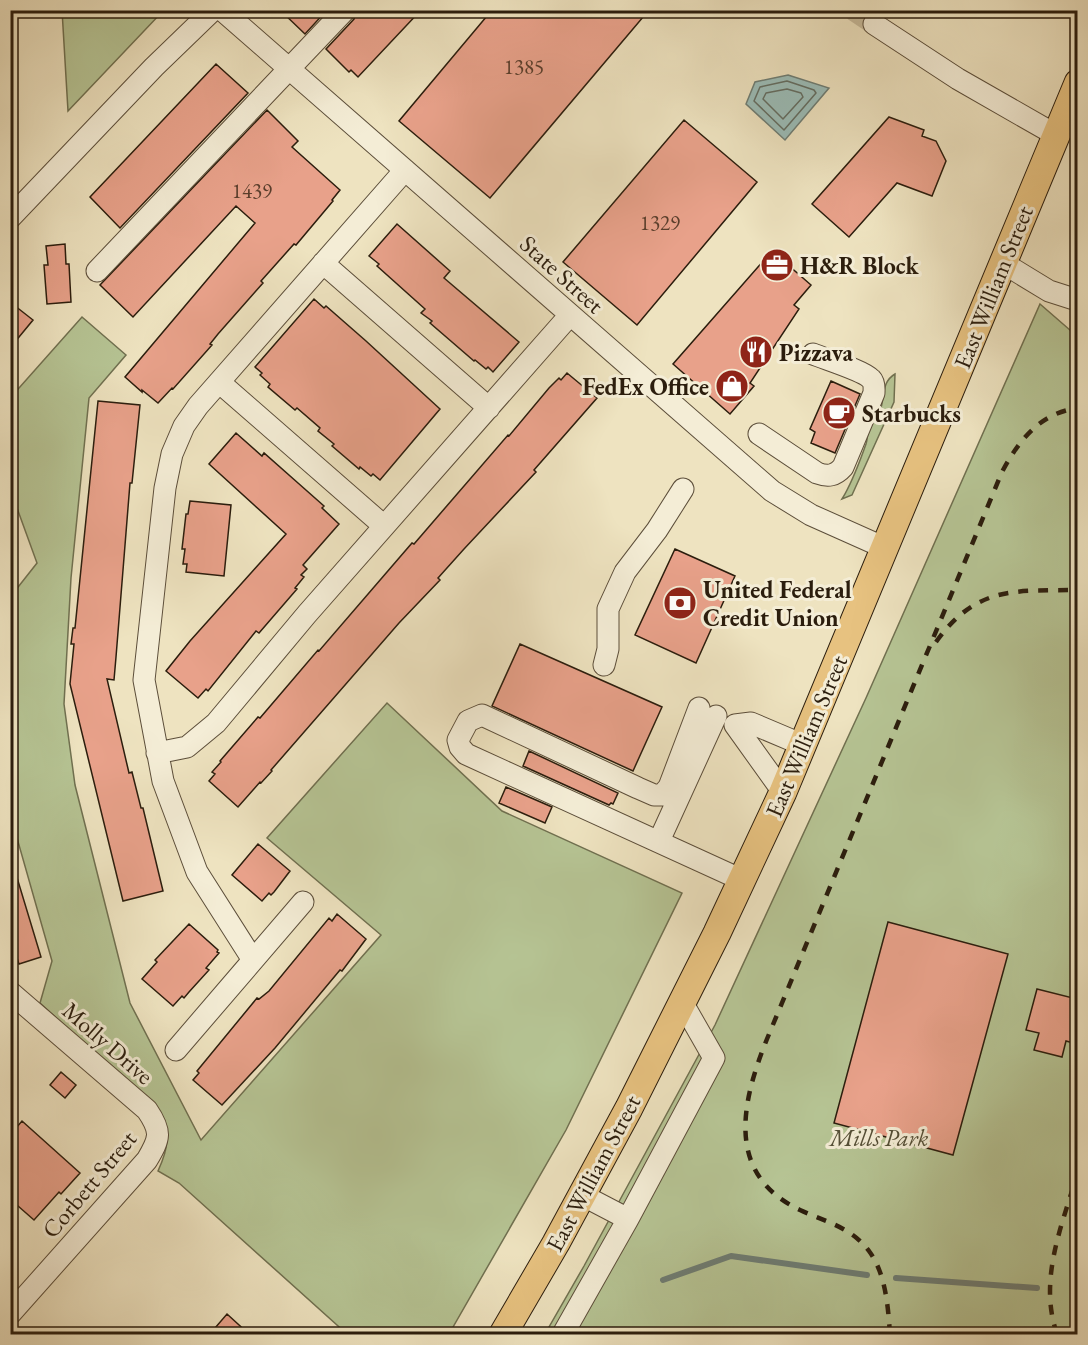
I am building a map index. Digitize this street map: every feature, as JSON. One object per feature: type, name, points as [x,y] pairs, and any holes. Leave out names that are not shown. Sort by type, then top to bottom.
[{"type":"main road","name":"East William Street","points":[[503,1335],[629,1108],[783,792],[1077,83]]},
{"type":"street","points":[[10,218],[154,67],[213,10]]},
{"type":"street","name":"State Street","points":[[222,10],[772,491],[811,515],[885,548]]},
{"type":"street","points":[[97,271],[345,10]]},
{"type":"street","points":[[874,24],[958,79],[1056,135]]},
{"type":"street","points":[[253,960],[197,872],[163,781],[157,753],[144,680],[165,488],[172,453],[184,426],[198,406],[405,170]]},
{"type":"street","points":[[323,263],[489,408]]},
{"type":"street","points":[[1003,263],[1049,291],[1074,299]]},
{"type":"street","points":[[157,753],[187,747],[216,723],[384,526],[570,315]]},
{"type":"street","points":[[759,435],[826,476],[837,474],[843,467],[874,393],[874,386],[871,379],[861,373],[813,354]]},
{"type":"street","points":[[219,382],[384,526]]},
{"type":"street","points":[[604,665],[608,649],[608,609],[625,572],[657,530],[683,489]]},
{"type":"street","points":[[659,842],[708,712],[669,787],[662,795],[654,795],[482,715],[468,721],[458,740],[466,754],[742,880]]},
{"type":"street","points":[[783,792],[735,725],[751,723],[803,746]]},
{"type":"street","points":[[176,1050],[303,902]]},
{"type":"street","name":"Molly Drive","points":[[10,992],[147,1110],[156,1123],[158,1141]]},
{"type":"street","points":[[563,1335],[714,1058],[682,1002]]},
{"type":"street","name":"Corbett Street","points":[[10,1314],[147,1160],[158,1141]]},
{"type":"street","points":[[582,1195],[628,1219]]},
{"type":"green space","points":[[62,10],[163,10],[68,111]]},
{"type":"green space","name":"Mills Park","points":[[1040,304],[1078,337],[1077,1334],[545,1334],[715,1025],[866,698]]},
{"type":"green space","points":[[82,317],[126,355],[89,398],[71,578],[64,704],[75,785],[130,1003],[201,1140],[381,935],[267,838],[387,703],[502,811],[682,893],[566,1130],[449,1334],[347,1334],[179,1183],[158,1171],[165,1154],[167,1140],[156,1110],[40,1003],[52,961],[11,817],[11,596],[37,563],[17,508],[11,461],[11,397]]},
{"type":"green space","points":[[895,374],[894,402],[852,495],[842,499],[866,444],[868,430],[880,411],[887,381]]},
{"type":"water","points":[[788,75],[829,88],[785,140],[746,104],[755,82]]},
{"type":"building","points":[[280,10],[327,10],[305,34]]},
{"type":"building","points":[[357,10],[421,10],[358,77],[351,70],[349,72],[326,49],[354,19]]},
{"type":"building","points":[[492,10],[649,10],[490,198],[399,121]]},
{"type":"building","points":[[216,64],[248,93],[120,228],[90,197]]},
{"type":"building","points":[[267,110],[298,141],[292,147],[340,190],[296,245],[294,244],[261,281],[263,283],[218,334],[210,344],[212,345],[158,403],[125,377],[255,223],[236,206],[133,317],[100,285]]},
{"type":"building","points":[[889,117],[924,130],[922,136],[936,141],[946,161],[932,196],[897,183],[849,237],[812,204]]},
{"type":"building","points":[[684,120],[757,182],[637,325],[563,262]]},
{"type":"building","points":[[397,224],[450,271],[444,278],[519,342],[493,372],[488,367],[486,369],[474,361],[430,323],[432,321],[421,313],[425,309],[369,256]]},
{"type":"building","points":[[65,244],[66,264],[69,264],[71,302],[47,304],[44,265],[48,265],[46,246]]},
{"type":"building","points":[[772,251],[811,285],[794,305],[799,309],[750,383],[754,386],[730,414],[673,364]]},
{"type":"building","points":[[314,299],[324,308],[326,306],[440,409],[380,480],[360,467],[359,469],[332,446],[334,444],[318,431],[320,428],[268,387],[270,384],[255,367]]},
{"type":"building","points":[[10,302],[33,320],[10,348]]},
{"type":"building","points":[[567,373],[597,398],[534,470],[536,472],[438,578],[440,580],[399,623],[272,771],[238,807],[209,781],[215,774],[212,772],[220,761],[412,543],[414,544],[549,388]]},
{"type":"building","name":"Starbucks","points":[[831,381],[860,394],[835,453],[811,443],[815,432],[810,429]]},
{"type":"building","points":[[98,401],[140,405],[132,483],[130,483],[114,680],[107,679],[129,773],[132,772],[141,808],[143,808],[163,891],[123,901],[70,684],[74,644],[71,644],[73,628],[75,628]]},
{"type":"building","points":[[236,433],[262,456],[264,453],[298,483],[324,506],[322,508],[339,524],[303,565],[307,569],[301,575],[304,577],[295,588],[297,589],[259,633],[256,631],[208,691],[206,689],[198,698],[166,671],[286,534],[209,464]]},
{"type":"building","points":[[190,501],[231,505],[224,576],[186,572],[187,564],[183,564],[185,549],[182,549],[186,514],[188,514]]},
{"type":"building","points":[[675,549],[735,576],[696,663],[635,635]]},
{"type":"building","points":[[520,644],[662,707],[633,771],[492,706]]},
{"type":"building","points":[[529,751],[618,793],[613,804],[609,805],[523,766]]},
{"type":"building","points":[[506,787],[552,807],[545,823],[499,803]]},
{"type":"building","points":[[258,844],[290,871],[274,892],[271,895],[269,893],[262,901],[232,875]]},
{"type":"building","points":[[10,871],[15,871],[41,957],[19,964],[16,955],[10,957]]},
{"type":"building","points":[[337,914],[366,939],[342,971],[340,970],[275,1048],[222,1105],[193,1080],[199,1073],[197,1071],[257,998],[259,999],[269,991],[329,918],[332,921]]},
{"type":"building","points":[[888,922],[1008,954],[953,1155],[834,1123]]},
{"type":"building","points":[[189,924],[219,953],[206,968],[209,970],[184,998],[182,996],[173,1006],[142,979],[157,962],[155,960]]},
{"type":"building","points":[[1037,989],[1077,999],[1077,1044],[1066,1041],[1062,1057],[1034,1050],[1039,1033],[1026,1030]]},
{"type":"building","points":[[61,1072],[76,1085],[65,1098],[50,1085]]},
{"type":"building","points":[[22,1121],[80,1173],[34,1220],[10,1199],[10,1135]]},
{"type":"building","points":[[227,1314],[250,1335],[209,1335]]},
{"type":"waterway","points":[[663,1280],[731,1256],[867,1275]]},
{"type":"waterway","points":[[896,1278],[1037,1288]]},
{"type":"tunnel","points":[[853,10],[874,24]]},
{"type":"railway","points":[[890,1334],[883,1280],[875,1260],[854,1236],[800,1210],[776,1195],[759,1177],[750,1156],[746,1134],[746,1111],[751,1087],[767,1039],[1002,472],[1023,439],[1032,430],[1052,416],[1078,408]]},
{"type":"railway","points":[[936,642],[951,623],[982,601],[1016,592],[1078,590]]},
{"type":"railway","points":[[1057,1334],[1052,1314],[1051,1273],[1059,1232],[1078,1172]]},
{"type":"place","name":"H&R Block","points":[[777,265]]},
{"type":"place","name":"Pizzava","points":[[756,352]]},
{"type":"place","name":"FedEx Office","points":[[732,386]]},
{"type":"place","name":"Starbucks","points":[[839,413]]},
{"type":"place","name":"United Federal Credit Union","points":[[680,603]]}]
